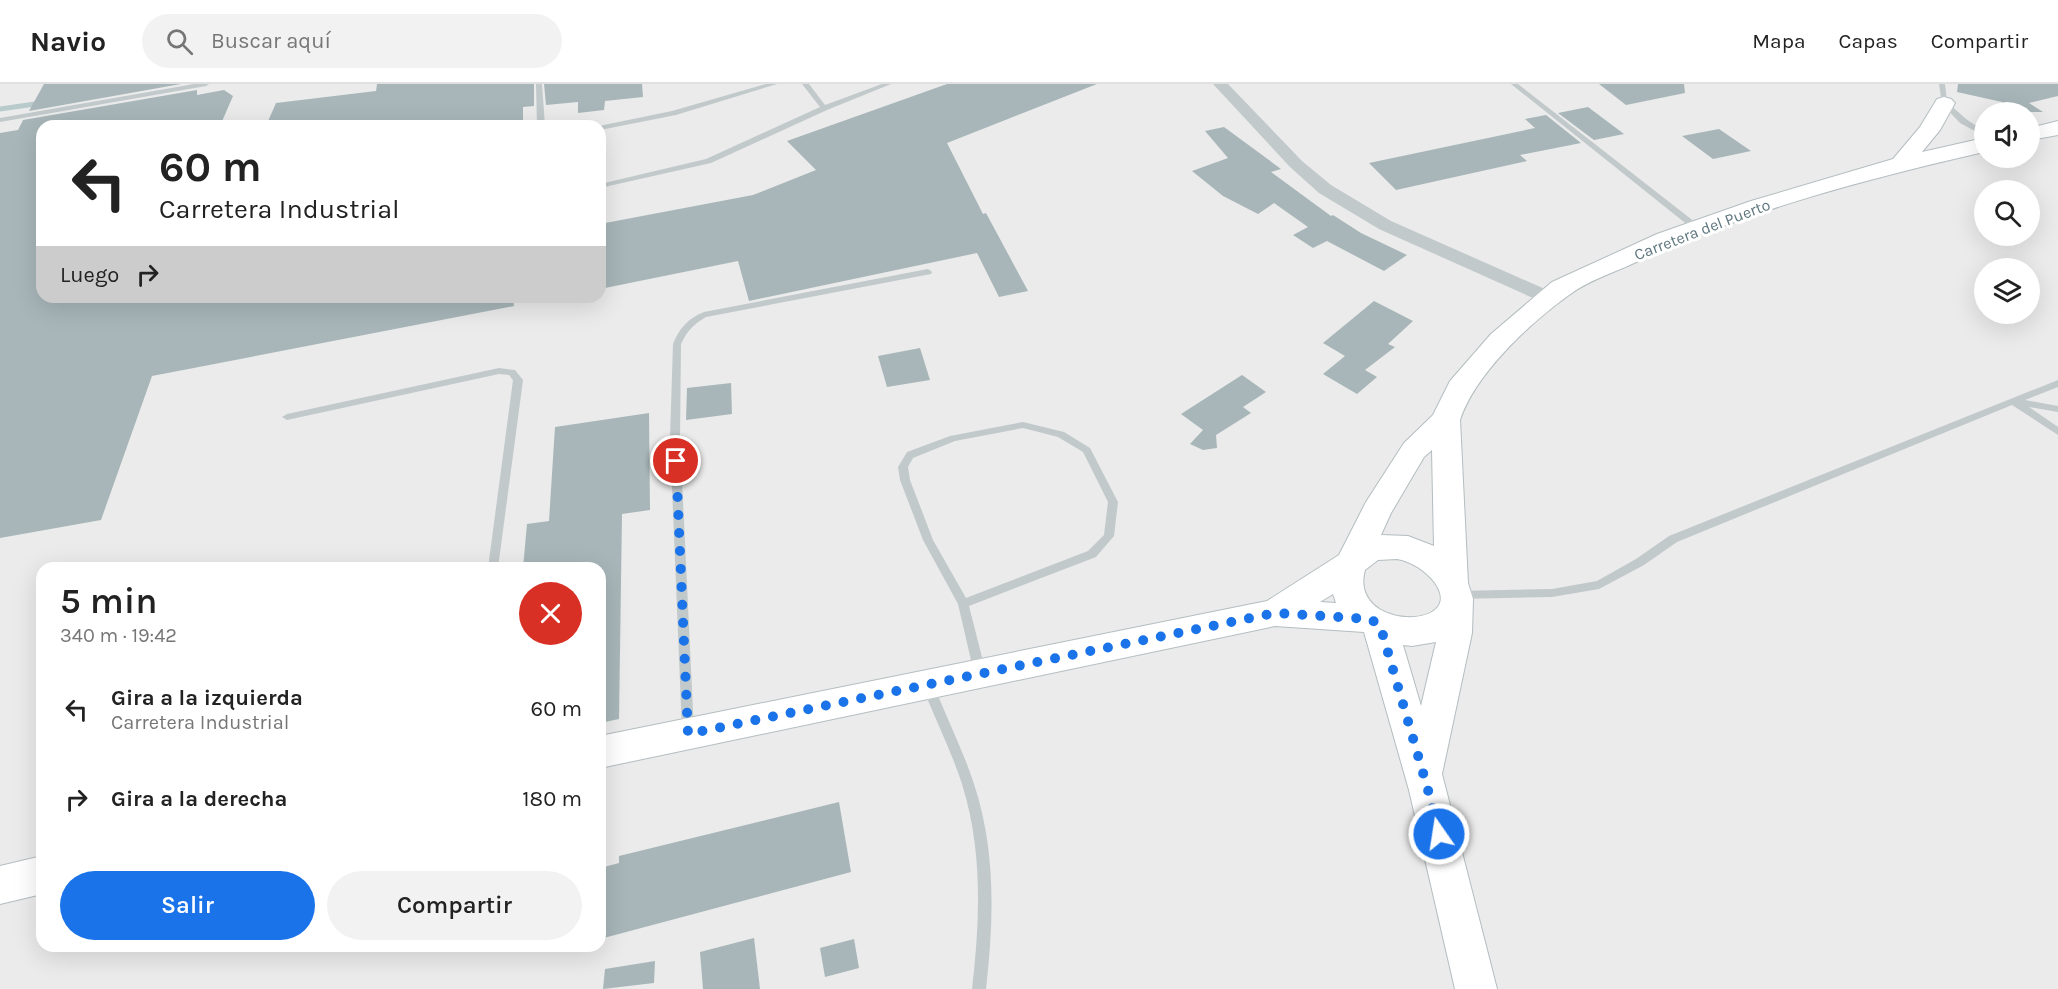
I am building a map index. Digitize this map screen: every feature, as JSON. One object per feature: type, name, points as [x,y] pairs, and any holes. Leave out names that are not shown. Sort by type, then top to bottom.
[{"type":"main road","points":[[1901,164],[1929,130],[1943,93]]},
{"type":"main road","points":[[2040,132],[2058,128]]},
{"type":"main road","name":"Carretera del Puerto","points":[[1351,564],[1377,510],[1414,450],[1446,420],[1460,388],[1500,340],[1561,288],[1666,238],[1759,206],[1901,164],[1974,147]]},
{"type":"main road","name":"Carretera del Puerto","points":[[1424,774],[1455,633],[1455,595],[1448,519],[1446,420]]},
{"type":"main road","points":[[606,751],[1275,613],[1375,622],[1404,632],[1428,631],[1446,622],[1455,595],[1441,567],[1424,555],[1404,548],[1383,547],[1365,552],[1351,564],[1275,613]]},
{"type":"main road","points":[[1351,564],[1346,582],[1353,602],[1375,622]]},
{"type":"main road","name":"Carretera del Puerto","points":[[1375,622],[1424,774],[1476,989]]},
{"type":"main road","points":[[0,885],[36,876]]},
{"type":"street","points":[[1220,84],[1296,164],[1325,189],[1385,225],[1549,298]]},
{"type":"lane","points":[[0,120],[206,84]]},
{"type":"lane","points":[[539,84],[540,120]]},
{"type":"lane","points":[[606,127],[674,113],[761,85],[774,84]]},
{"type":"lane","points":[[805,84],[824,108]]},
{"type":"lane","points":[[606,185],[708,161],[824,108],[888,84]]},
{"type":"lane","points":[[1514,84],[1697,228]]},
{"type":"lane","points":[[1943,93],[1963,121],[1974,128]]},
{"type":"lane","points":[[688,734],[675,438],[677,344],[682,331],[692,321],[704,315],[928,272]]},
{"type":"lane","points":[[287,417],[499,371],[512,372],[518,380],[494,562]]},
{"type":"lane","points":[[1455,595],[1552,593],[1599,585],[1640,562],[1673,539],[2058,383]]},
{"type":"lane","points":[[2013,401],[2058,410]]},
{"type":"lane","points":[[2013,401],[2058,432]]},
{"type":"lane","points":[[963,604],[1092,554],[1109,536],[1113,502],[1087,450],[1061,434],[1023,425],[953,438],[910,455],[903,467],[905,480],[928,540],[963,604],[980,673]]},
{"type":"lane","points":[[928,686],[968,786],[985,865],[983,960],[980,989]]},
{"type":"shaded area","points":[[0,84],[2058,84],[2058,989],[0,989]]},
{"type":"building","points":[[44,84],[181,84],[29,111]]},
{"type":"building","points":[[377,84],[534,84],[534,106],[523,107],[523,120],[269,120],[276,103],[376,91]]},
{"type":"building","points":[[544,84],[642,84],[643,97],[605,101],[604,110],[578,113],[578,102],[546,105]]},
{"type":"building","points":[[947,84],[1097,84],[947,143],[983,214],[986,213],[1028,291],[999,297],[977,253],[749,301],[738,261],[606,288],[606,223],[753,195],[816,170],[787,141]]},
{"type":"building","points":[[1599,84],[1684,84],[1685,93],[1626,105]]},
{"type":"building","points":[[1958,84],[2058,84],[2058,96],[2033,102],[2002,102],[1957,92]]},
{"type":"building","points":[[197,90],[197,95],[224,90],[233,96],[223,120],[36,120],[36,303],[514,303],[514,306],[152,376],[101,520],[0,538],[0,133],[18,130],[23,120]]},
{"type":"building","points":[[1588,107],[1624,134],[1594,140],[1558,113]]},
{"type":"building","points":[[1546,115],[1581,143],[1520,155],[1527,161],[1396,190],[1369,163],[1535,128],[1525,119]]},
{"type":"building","points":[[1224,127],[1281,169],[1271,172],[1331,216],[1333,215],[1361,233],[1407,255],[1384,271],[1327,241],[1313,248],[1293,235],[1308,227],[1274,203],[1258,214],[1223,196],[1192,171],[1228,158],[1205,131]]},
{"type":"building","points":[[1719,129],[1751,151],[1713,159],[1682,136]]},
{"type":"building","points":[[1374,301],[1413,321],[1388,344],[1395,347],[1365,370],[1377,377],[1357,394],[1323,374],[1345,356],[1323,343]]},
{"type":"building","points":[[920,348],[930,380],[887,387],[878,356]]},
{"type":"building","points":[[1242,375],[1266,392],[1243,407],[1251,413],[1216,435],[1217,448],[1203,450],[1190,444],[1203,430],[1181,414]]},
{"type":"building","points":[[731,383],[732,414],[686,420],[687,388]]},
{"type":"building","points":[[649,413],[650,510],[622,514],[619,719],[606,722],[606,562],[524,562],[527,524],[549,521],[555,427]]},
{"type":"building","points":[[839,802],[851,872],[606,937],[606,866],[619,863],[619,856]]},
{"type":"building","points":[[754,938],[760,989],[703,989],[700,952]]},
{"type":"building","points":[[854,939],[859,968],[825,977],[820,948]]},
{"type":"building","points":[[655,961],[654,983],[603,989],[605,969]]},
{"type":"waterway","points":[[0,109],[42,103]]},
{"type":"route","points":[[676,461],[688,734],[1275,613],[1370,619],[1380,625],[1439,834]]}]
